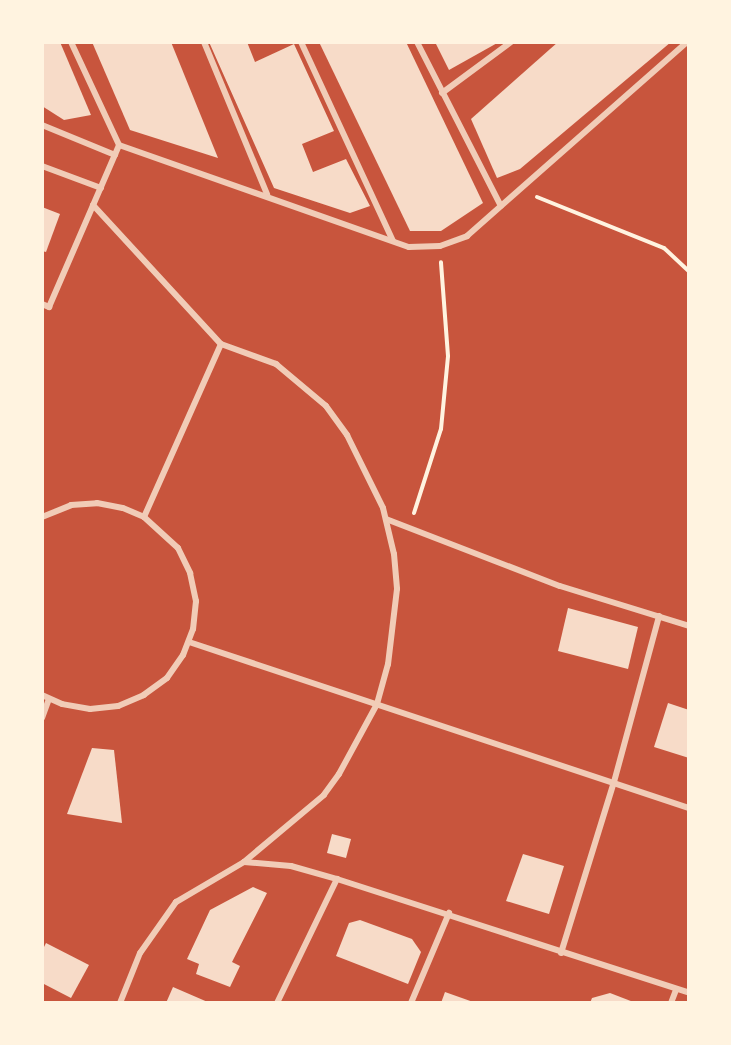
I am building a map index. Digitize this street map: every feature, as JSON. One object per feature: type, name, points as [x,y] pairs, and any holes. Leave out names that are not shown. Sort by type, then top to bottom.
[{"type":"street","points":[[71,42],[119,145],[267,194],[409,247],[440,246],[466,236],[687,42]]},
{"type":"street","points":[[204,42],[267,194]]},
{"type":"street","points":[[301,42],[393,241]]},
{"type":"street","points":[[417,42],[501,206]]},
{"type":"street","points":[[442,93],[511,42]]},
{"type":"street","points":[[42,125],[115,155]]},
{"type":"street","points":[[42,304],[49,307],[119,145]]},
{"type":"street","points":[[42,166],[100,188]]},
{"type":"street","points":[[93,205],[221,344],[276,364],[326,405],[366,471],[386,519],[397,589],[388,664],[377,704],[356,748],[324,795],[244,862],[199,886],[161,919],[140,953],[120,1003]]},
{"type":"street","points":[[144,517],[221,344]]},
{"type":"street","points":[[42,517],[71,506],[97,503],[123,507],[144,517],[170,537],[190,573],[196,601],[189,642],[167,678],[132,701],[90,709],[49,699],[42,695]]},
{"type":"street","points":[[386,519],[560,586],[689,626]]},
{"type":"street","points":[[561,953],[614,782],[659,616]]},
{"type":"street","points":[[189,642],[689,808]]},
{"type":"street","points":[[42,718],[49,699]]},
{"type":"street","points":[[244,862],[291,866],[336,879],[449,913],[561,953],[689,993]]},
{"type":"street","points":[[277,1003],[336,879]]},
{"type":"street","points":[[411,1003],[449,913]]},
{"type":"street","points":[[670,1003],[676,990]]},
{"type":"path","points":[[519,190],[616,226],[664,248],[689,271]]},
{"type":"path","points":[[409,528],[429,475],[441,429],[448,356],[440,246]]},
{"type":"building","points":[[42,42],[60,42],[91,115],[64,120],[42,106]]},
{"type":"building","points":[[92,42],[171,42],[218,158],[130,130]]},
{"type":"building","points":[[209,42],[247,42],[255,62],[294,44],[334,131],[302,144],[313,172],[346,159],[370,206],[350,213],[274,188]]},
{"type":"building","points":[[319,42],[406,42],[483,203],[441,231],[410,231]]},
{"type":"building","points":[[435,42],[499,42],[449,70]]},
{"type":"building","points":[[558,42],[671,42],[520,169],[497,178],[471,119]]},
{"type":"building","points":[[42,207],[60,214],[46,252],[42,251]]},
{"type":"building","points":[[568,608],[638,627],[628,669],[558,651]]},
{"type":"building","points":[[668,703],[689,710],[689,758],[654,747]]},
{"type":"building","points":[[92,748],[114,750],[122,823],[67,814]]},
{"type":"building","points":[[332,834],[351,839],[346,858],[327,853]]},
{"type":"building","points":[[523,854],[564,866],[549,914],[506,901]]},
{"type":"building","points":[[253,887],[267,893],[232,962],[240,966],[230,987],[196,974],[199,964],[187,959],[210,910]]},
{"type":"building","points":[[360,920],[412,939],[421,952],[408,984],[336,956],[349,923]]},
{"type":"building","points":[[46,943],[89,965],[71,998],[42,983],[42,951]]},
{"type":"building","points":[[173,987],[210,1003],[166,1003]]},
{"type":"building","points":[[445,992],[476,1003],[441,1003]]},
{"type":"building","points":[[610,993],[636,1003],[590,1003],[592,998]]}]
